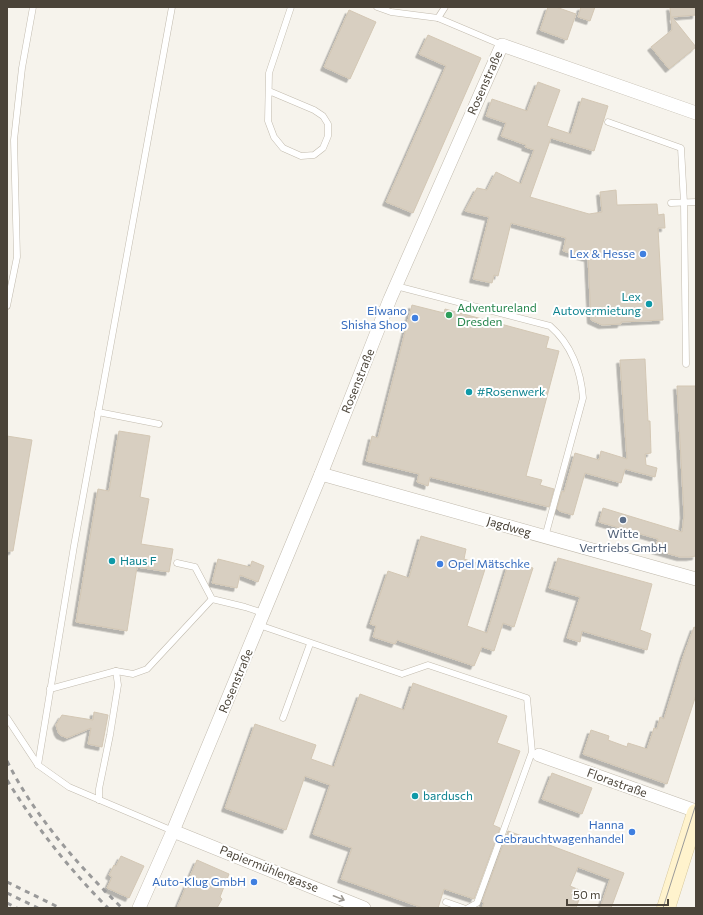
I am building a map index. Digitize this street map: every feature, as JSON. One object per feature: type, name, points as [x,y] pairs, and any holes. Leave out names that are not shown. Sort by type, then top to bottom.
[{"type":"street","name":"Rosenstraße","points":[[139,908],[173,831],[321,474],[396,286],[502,45],[696,113]]},
{"type":"street","name":"Jagdweg","points":[[321,474],[696,579]]},
{"type":"street","name":"Florastraße","points":[[536,753],[696,812]]},
{"type":"street","points":[[666,908],[696,812]]},
{"type":"street","name":"Papiermühlengasse","points":[[173,831],[364,908]]},
{"type":"lane","points":[[7,306],[17,257],[14,140],[22,68],[33,7]]},
{"type":"lane","points":[[38,765],[74,546],[172,7]]},
{"type":"lane","points":[[269,91],[314,110],[323,116],[328,124],[328,136],[322,148],[314,156],[302,156],[283,148],[274,137],[268,120],[269,73],[291,7]]},
{"type":"lane","points":[[377,7],[391,12],[438,18],[502,45]]},
{"type":"lane","points":[[438,18],[445,7]]},
{"type":"lane","points":[[608,122],[681,148],[684,203],[686,364]]},
{"type":"lane","points":[[671,203],[696,202]]},
{"type":"lane","points":[[396,286],[550,326],[559,333],[568,346],[582,383],[583,398],[545,537]]},
{"type":"lane","points":[[98,412],[159,424]]},
{"type":"lane","points":[[177,563],[194,567],[212,599],[245,607],[261,619],[310,644],[402,674],[428,665],[527,698],[536,753],[477,902],[468,908]]},
{"type":"lane","points":[[50,689],[116,671],[133,674],[147,669],[212,599]]},
{"type":"lane","points":[[283,718],[310,644]]},
{"type":"lane","points":[[99,800],[99,789],[118,685],[116,671]]},
{"type":"lane","points":[[7,718],[38,765],[69,787],[173,831]]},
{"type":"lane","points":[[446,902],[463,908]]},
{"type":"building","points":[[548,7],[556,7],[576,14],[567,40],[540,30]]},
{"type":"building","points":[[581,7],[595,7],[590,21],[578,17]]},
{"type":"building","points":[[670,7],[696,7],[696,15],[672,17],[696,47],[669,69],[651,47],[672,30]]},
{"type":"building","points":[[349,10],[376,22],[350,79],[324,67]]},
{"type":"building","points":[[428,35],[481,58],[413,213],[386,202],[446,66],[419,54]]},
{"type":"building","points":[[538,82],[560,90],[547,126],[571,134],[582,98],[608,106],[594,151],[551,138],[530,197],[589,214],[602,212],[600,192],[616,190],[617,205],[657,204],[658,215],[664,214],[665,228],[658,228],[663,320],[621,322],[621,324],[602,325],[591,320],[588,258],[563,251],[566,238],[511,223],[498,276],[494,275],[492,283],[473,279],[489,217],[465,211],[477,188],[487,190],[496,172],[521,184],[534,150],[525,147],[526,145],[501,136],[506,123],[486,116],[492,99],[527,111]]},
{"type":"building","name":"#Rosenwerk","points":[[412,305],[444,313],[445,309],[549,337],[546,348],[559,351],[526,476],[542,480],[540,485],[554,489],[549,507],[430,477],[428,486],[417,482],[419,474],[366,461],[372,436],[378,438]]},
{"type":"building","points":[[645,359],[651,453],[645,454],[646,465],[657,468],[655,477],[625,469],[621,483],[585,473],[573,515],[559,511],[557,509],[562,491],[564,492],[575,453],[599,460],[601,451],[627,459],[620,360]]},
{"type":"building","points":[[677,386],[696,386],[696,556],[690,557],[680,557],[655,550],[658,539],[599,522],[603,508],[682,532],[684,515]]},
{"type":"building","name":"Haus F","points":[[119,431],[150,436],[140,497],[149,499],[141,544],[173,549],[169,572],[137,567],[127,631],[76,622],[98,489],[109,491]]},
{"type":"building","points":[[7,436],[32,440],[13,551],[7,551]]},
{"type":"building","points":[[421,536],[466,549],[464,559],[486,566],[467,626],[487,633],[509,561],[533,568],[514,627],[503,623],[494,651],[482,647],[474,666],[397,640],[395,644],[373,637],[376,626],[370,624],[388,571],[409,578]]},
{"type":"building","points":[[558,558],[652,584],[640,630],[651,634],[647,650],[582,631],[580,642],[567,638],[580,597],[549,588]]},
{"type":"building","points":[[218,559],[250,567],[252,561],[264,566],[258,582],[240,575],[237,588],[212,583]]},
{"type":"building","points":[[694,627],[696,628],[696,695],[667,784],[583,754],[591,730],[609,736],[608,740],[627,747],[628,743],[647,749],[654,728],[657,729],[660,717],[664,719]]},
{"type":"building","name":"bardusch","points":[[413,683],[507,716],[497,743],[520,751],[493,825],[500,828],[474,899],[444,889],[438,908],[423,908],[341,879],[352,848],[313,834],[330,785],[305,776],[286,830],[225,808],[255,724],[316,745],[311,759],[334,767],[360,694],[404,710]]},
{"type":"building","points":[[94,712],[108,715],[102,747],[88,744],[91,728],[67,738],[60,735],[58,732],[56,725],[62,715],[93,720]]},
{"type":"building","points":[[552,773],[592,788],[582,814],[542,799]]},
{"type":"building","points":[[508,831],[624,873],[611,908],[600,908],[610,879],[578,867],[570,886],[582,891],[576,908],[482,908],[484,903],[482,902]]},
{"type":"building","points":[[121,856],[144,866],[129,898],[107,888],[112,877],[109,875]]},
{"type":"building","points":[[197,860],[229,874],[220,897],[222,899],[217,908],[177,908]]},
{"type":"tram line","points":[[663,908],[696,804]]},
{"type":"railway","points":[[7,761],[30,801],[58,839],[73,857],[122,908]]},
{"type":"railway","points":[[7,780],[54,847],[108,908]]},
{"type":"railway","points":[[7,882],[60,908]]},
{"type":"railway","points":[[7,893],[38,908]]},
{"type":"railway","points":[[7,903],[17,908]]},
{"type":"place","name":"Lex & Hesse","points":[[643,254]]},
{"type":"place","name":"Lex Autovermietung","points":[[649,304]]},
{"type":"place","name":"Adventureland Dresden","points":[[449,315]]},
{"type":"place","name":"Elwano Shisha Shop","points":[[415,318]]},
{"type":"place","name":"#Rosenwerk","points":[[469,392]]},
{"type":"place","name":"Witte Vertriebs GmbH","points":[[623,520]]},
{"type":"place","name":"Haus F","points":[[112,561]]},
{"type":"place","name":"Opel Mätschke","points":[[440,564]]},
{"type":"place","name":"bardusch","points":[[415,796]]},
{"type":"place","name":"Hanna Gebrauchtwagenhandel","points":[[632,832]]},
{"type":"place","name":"Auto-Klug GmbH","points":[[254,882]]}]
